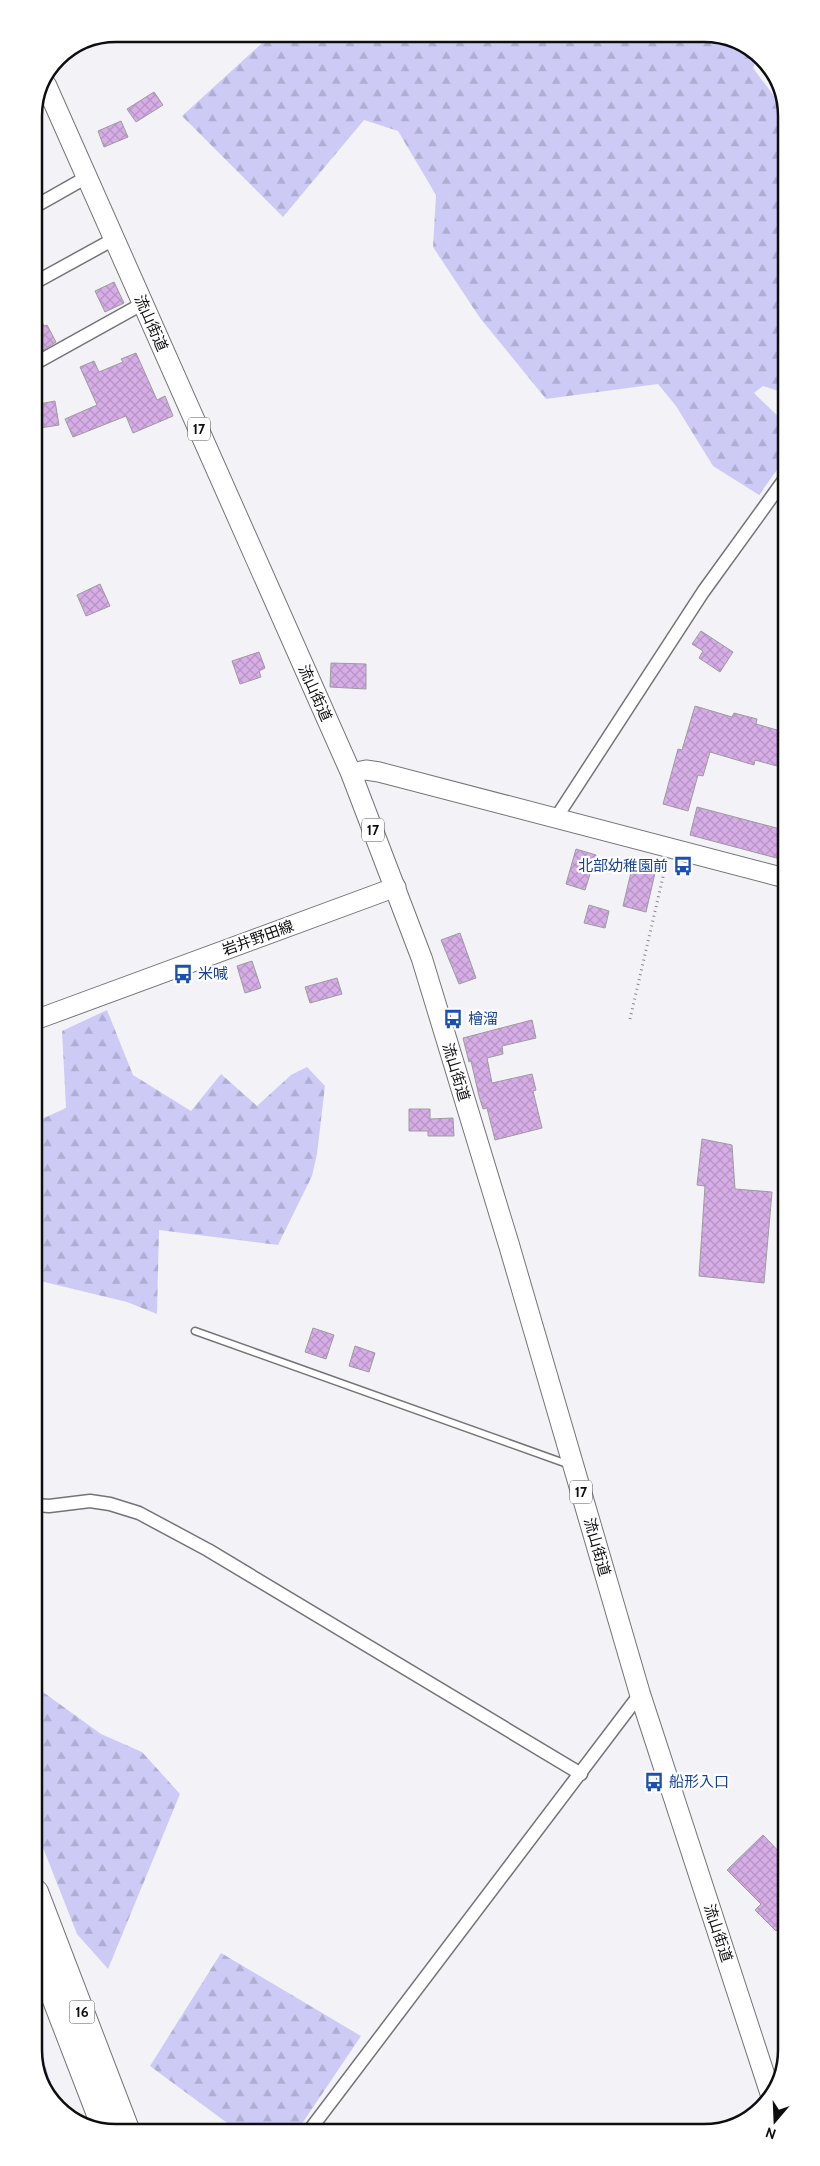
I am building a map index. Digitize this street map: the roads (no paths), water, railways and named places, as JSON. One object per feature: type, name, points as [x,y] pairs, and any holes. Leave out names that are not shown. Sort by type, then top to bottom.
[{"type":"highway","name":"16","points":[[42,1908],[125,2123]]},
{"type":"highway","name":"16","points":[[42,1967],[102,2122]]},
{"type":"main road","name":"流山街道","points":[[48,89],[351,773],[422,959],[640,1694],[768,2087]]},
{"type":"street","points":[[43,202],[87,177]]},
{"type":"street","points":[[43,278],[114,239]]},
{"type":"street","points":[[43,359],[142,304]]},
{"type":"street","points":[[556,818],[703,592],[778,488]]},
{"type":"street","points":[[351,773],[366,770],[379,772],[778,876]]},
{"type":"street","name":"岩井野田線","points":[[43,1017],[396,887]]},
{"type":"street","points":[[42,1505],[90,1501],[139,1513],[208,1550],[581,1774]]},
{"type":"street","points":[[315,2123],[640,1694]]},
{"type":"lane","points":[[195,1331],[573,1466]]},
{"type":"place","name":"北部幼稚園前","points":[[683,866]]},
{"type":"place","name":"米喊","points":[[183,974]]},
{"type":"place","name":"檜溜","points":[[453,1019]]},
{"type":"place","name":"船形入口","points":[[654,1782]]}]
